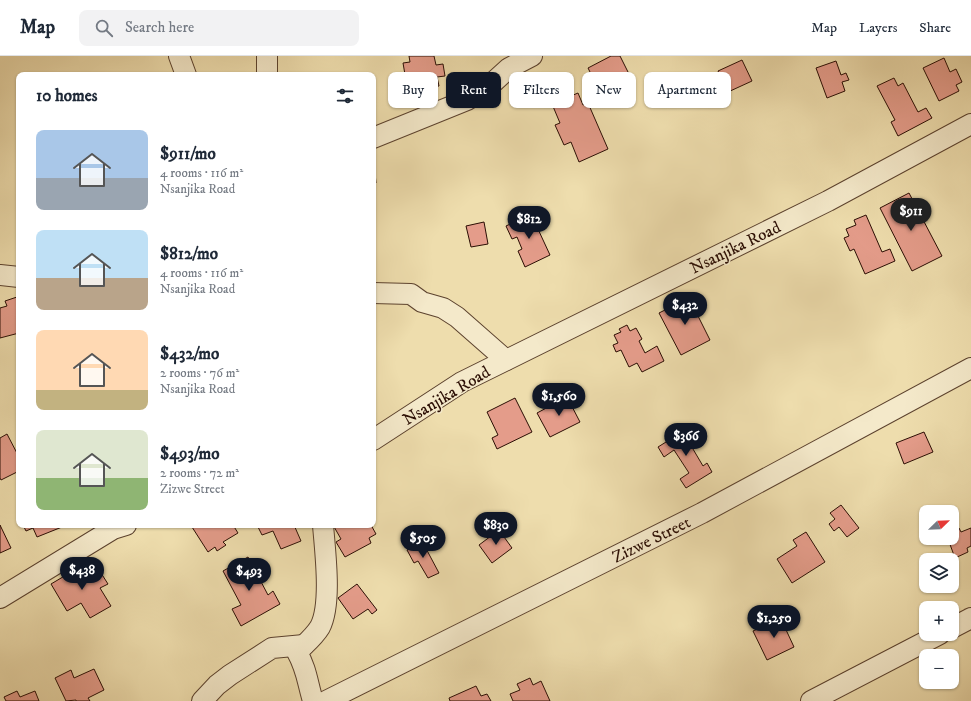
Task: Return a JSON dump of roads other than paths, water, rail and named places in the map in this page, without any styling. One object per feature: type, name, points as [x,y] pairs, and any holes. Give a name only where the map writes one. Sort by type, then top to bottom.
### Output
[{"type":"street","points":[[179,56],[185,72]]},
{"type":"street","points":[[267,56],[267,72]]},
{"type":"street","points":[[376,137],[467,100],[487,88],[509,68],[532,56]]},
{"type":"street","name":"Nsanjika Road","points":[[376,438],[462,382],[828,201],[971,124]]},
{"type":"street","points":[[0,275],[16,277]]},
{"type":"street","points":[[376,293],[411,294],[422,302],[443,308],[458,317],[506,360]]},
{"type":"street","name":"Zizwe Street","points":[[326,701],[702,514],[971,368]]},
{"type":"street","points":[[0,598],[116,528]]},
{"type":"street","points":[[313,701],[308,675],[297,652],[311,639],[320,626],[326,608],[323,528]]},
{"type":"street","points":[[959,624],[971,618]]},
{"type":"street","points":[[811,701],[927,641]]},
{"type":"street","points":[[202,701],[217,685],[230,675],[272,648],[304,645]]}]
